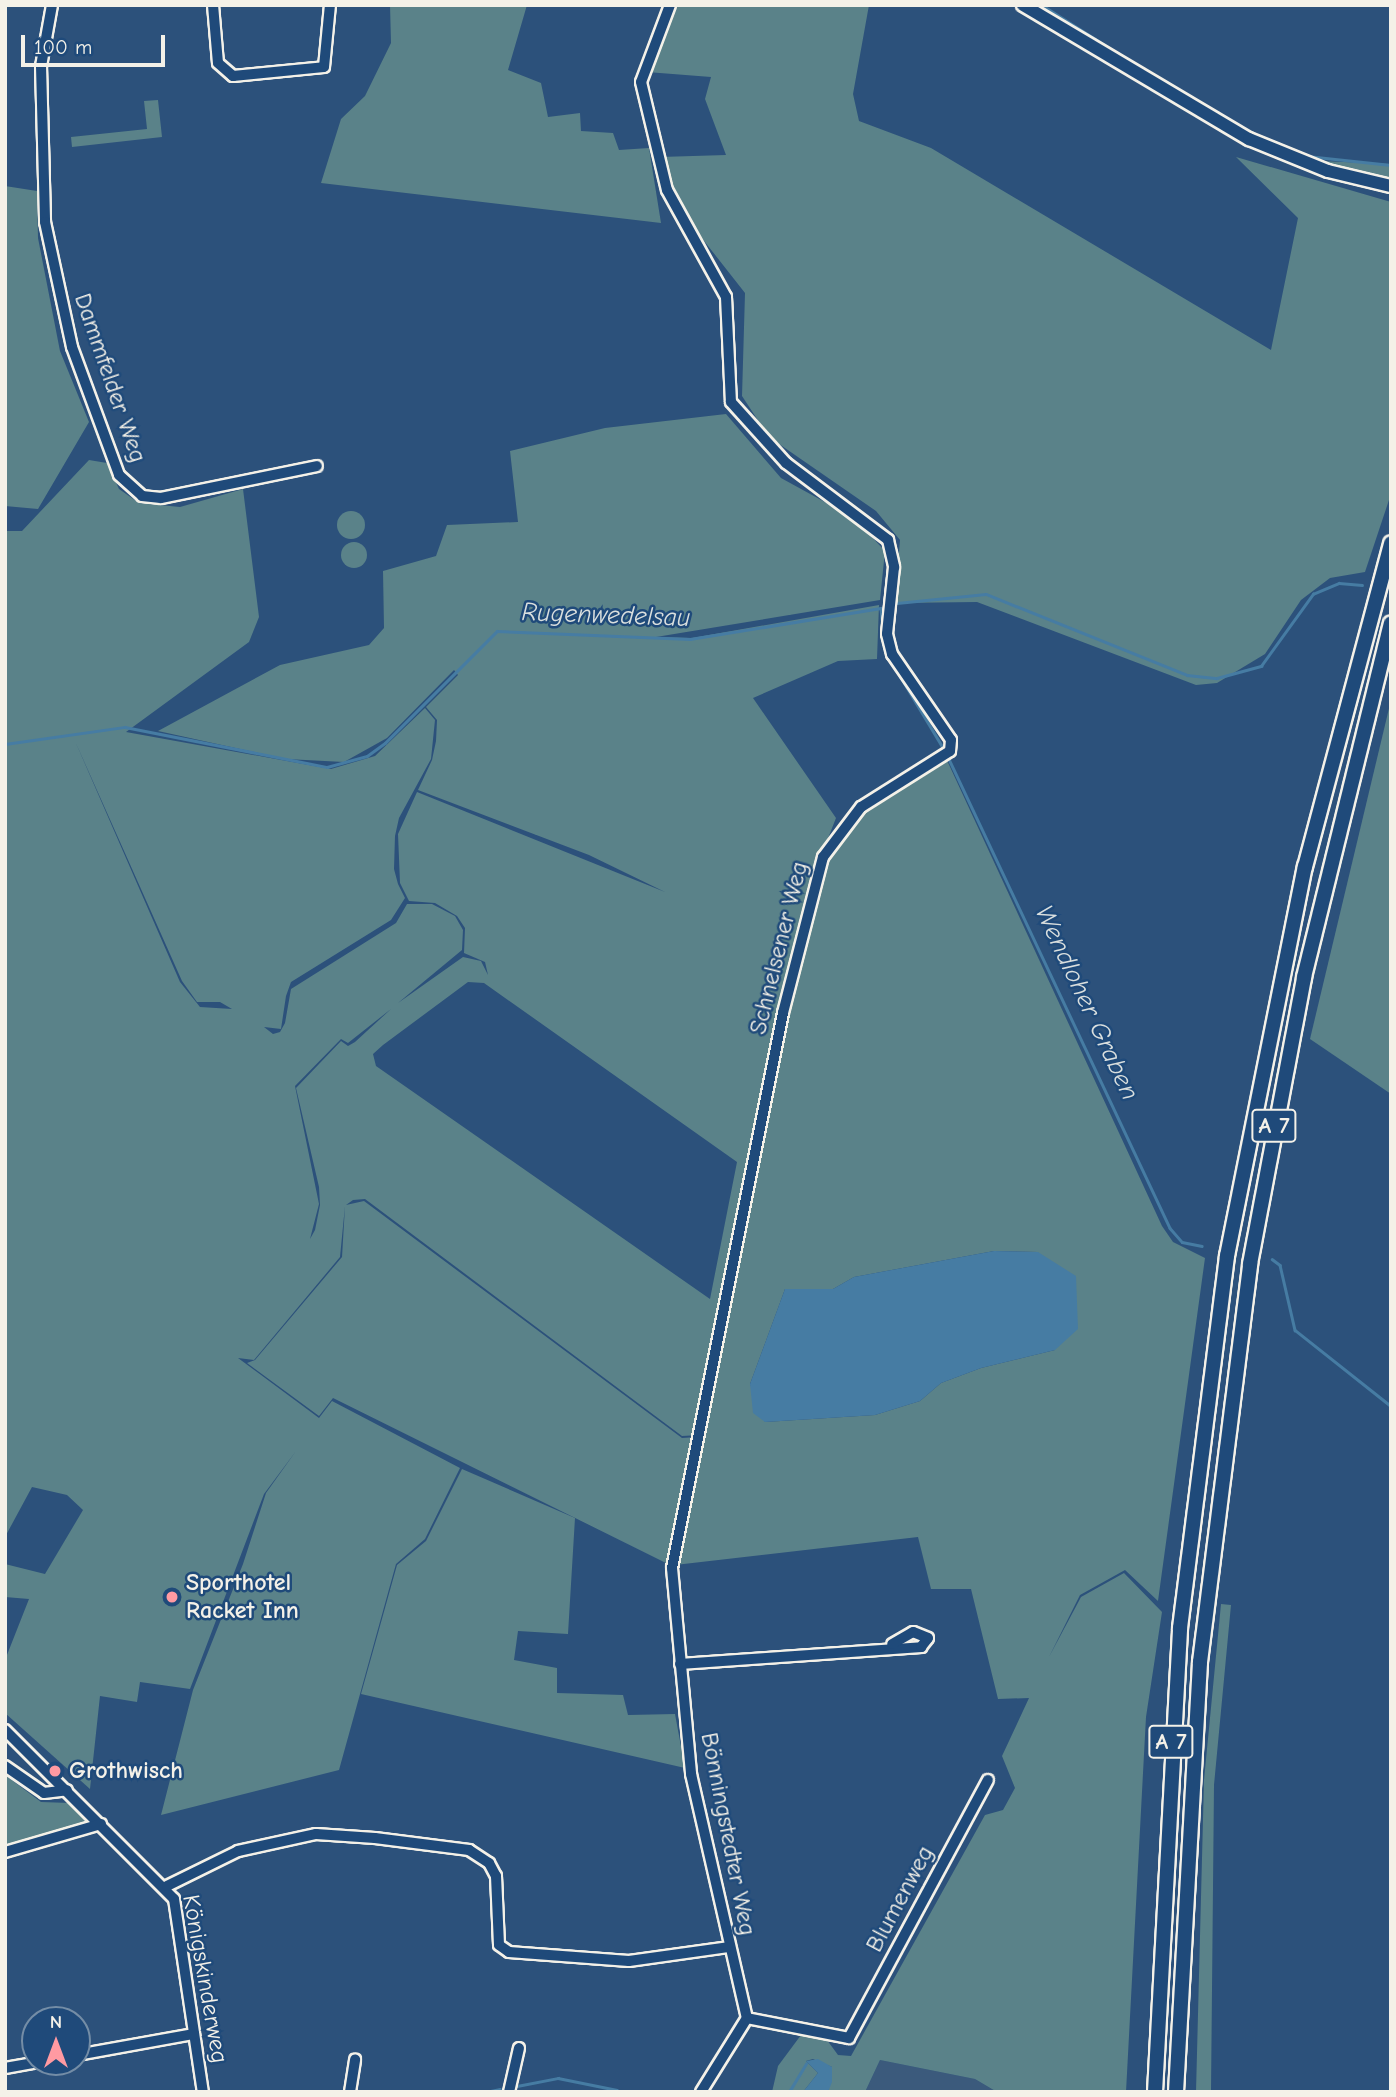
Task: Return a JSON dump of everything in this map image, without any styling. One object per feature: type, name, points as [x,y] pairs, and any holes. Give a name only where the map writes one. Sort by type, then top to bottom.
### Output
[{"type":"highway","name":"A 7","points":[[1155,2092],[1180,1628],[1227,1256],[1305,867],[1391,543]]},
{"type":"highway","name":"A 7","points":[[1176,2092],[1200,1662],[1246,1291],[1304,977],[1391,624]]},
{"type":"main road","points":[[1023,5],[1249,139],[1328,171],[1391,186]]},
{"type":"street","name":"Dammfelder Weg","points":[[52,5],[41,66],[44,222],[72,347],[119,475],[142,496],[160,498],[317,466]]},
{"type":"street","points":[[213,5],[218,63],[233,76],[311,74],[324,67],[330,5]]},
{"type":"street","name":"Schnelsener Weg","points":[[670,5],[641,82],[667,190],[726,297],[731,402],[786,463],[888,540],[894,567],[887,634],[892,654],[951,740],[950,751],[861,807],[823,858],[783,1013],[672,1567]]},
{"type":"street","name":"Bönningstedter Weg","points":[[672,1567],[691,1774],[728,1947],[747,2018]]},
{"type":"street","points":[[680,1664],[892,1644]]},
{"type":"street","name":"Königskinderweg","points":[[5,1730],[167,1886],[202,2092]]},
{"type":"street","points":[[5,1766],[44,1793],[67,1790]]},
{"type":"street","name":"Blumenweg","points":[[747,2018],[849,2038],[988,1780]]},
{"type":"street","points":[[5,1852],[101,1824]]},
{"type":"street","points":[[167,1886],[202,1863],[237,1851],[316,1834],[375,1838],[469,1850],[489,1863],[496,1875],[499,1945],[509,1952],[629,1961],[728,1947]]},
{"type":"street","points":[[701,2092],[747,2018]]},
{"type":"street","points":[[91,2052],[194,2034]]},
{"type":"street","points":[[509,2092],[519,2048]]},
{"type":"street","points":[[350,2092],[355,2059]]},
{"type":"shaded area","points":[[994,1251],[1038,1252],[1076,1276],[1078,1329],[1055,1350],[981,1368],[941,1383],[920,1401],[875,1415],[765,1422],[753,1413],[750,1384],[785,1289],[833,1289],[854,1277]]},
{"type":"shaded area","points":[[818,2059],[832,2067],[832,2082],[828,2092],[803,2092],[818,2073],[806,2061]]},
{"type":"shaded area","points":[[880,2060],[975,2079],[997,2092],[865,2092]]},
{"type":"green space","points":[[390,5],[527,5],[508,70],[541,83],[548,117],[580,113],[581,131],[613,133],[619,150],[649,148],[661,223],[321,183],[341,119],[365,96],[391,43]]},
{"type":"green space","points":[[677,5],[869,5],[853,94],[859,121],[931,148],[1271,350],[1298,218],[1236,157],[1391,202],[1391,494],[1365,572],[1330,578],[1301,600],[1265,654],[1217,683],[1196,685],[977,602],[895,603],[900,540],[876,511],[769,437],[742,396],[745,293],[690,223],[660,157],[726,155],[705,99],[711,77],[647,72]]},
{"type":"green space","points":[[158,100],[162,137],[72,147],[71,137],[147,129],[144,101]]},
{"type":"green space","points":[[1320,161],[1391,164],[1391,181],[1364,176]]},
{"type":"green space","points":[[5,186],[37,191],[38,238],[60,351],[89,422],[38,509],[5,506]]},
{"type":"green space","points":[[726,414],[781,478],[854,518],[885,551],[880,600],[656,637],[692,638],[879,605],[877,659],[838,661],[753,698],[836,818],[821,856],[864,808],[945,756],[1162,1226],[1173,1242],[1205,1258],[1158,1601],[1125,1570],[1080,1595],[1049,1657],[1081,1597],[1124,1573],[1162,1612],[1146,1717],[1126,2092],[997,2092],[975,2079],[880,2060],[865,2092],[828,2092],[832,2067],[813,2059],[806,2061],[818,2073],[803,2092],[772,2092],[778,2066],[801,2035],[827,2040],[838,2055],[851,2056],[985,1815],[1003,1810],[1015,1788],[1002,1756],[1029,1698],[998,1699],[971,1589],[931,1589],[918,1537],[675,1565],[700,1435],[682,1436],[365,1199],[353,1200],[346,1205],[364,1201],[682,1438],[697,1437],[670,1565],[333,1398],[319,1416],[247,1363],[255,1360],[342,1257],[345,1206],[340,1257],[254,1360],[238,1358],[319,1418],[332,1401],[460,1468],[425,1539],[396,1564],[339,1770],[161,1815],[193,1690],[243,1564],[266,1493],[296,1451],[264,1494],[190,1689],[140,1682],[137,1702],[100,1696],[90,1789],[5,1713],[5,1660],[29,1599],[5,1597],[5,1564],[45,1574],[83,1510],[67,1495],[32,1487],[5,1537],[5,531],[22,531],[89,460],[107,463],[119,489],[139,503],[180,507],[243,489],[259,617],[249,642],[126,732],[331,769],[375,756],[425,708],[435,720],[431,759],[399,818],[395,836],[394,869],[405,898],[391,920],[291,982],[281,1029],[264,1027],[273,1034],[280,1032],[285,1023],[291,989],[396,923],[407,904],[432,904],[455,916],[463,930],[462,950],[398,1003],[463,957],[481,961],[488,975],[485,962],[464,953],[465,928],[457,916],[435,903],[409,901],[400,883],[398,834],[417,792],[665,892],[589,855],[418,790],[432,760],[436,741],[437,720],[426,707],[458,675],[454,670],[387,738],[344,762],[286,759],[158,731],[280,665],[369,645],[384,628],[383,571],[436,556],[447,525],[518,522],[510,451],[605,428]],"holes":[[[75,741],[182,981],[197,1002],[220,1002],[232,1009],[200,1007],[180,982]],[[468,982],[484,983],[737,1162],[710,1299],[376,1066],[373,1054]],[[391,1009],[355,1042],[348,1046],[341,1041],[296,1088],[319,1187],[320,1205],[315,1230],[310,1239],[319,1204],[295,1086],[341,1039],[348,1043]],[[994,1251],[1038,1252],[1055,1350],[981,1368],[941,1383],[920,1401],[875,1415],[765,1422],[750,1384],[785,1289],[833,1289],[854,1277]]]},
{"type":"green space","points":[[351,511],[361,515],[365,525],[361,535],[351,539],[341,535],[337,525],[341,515]]},
{"type":"green space","points":[[354,542],[363,546],[367,555],[363,564],[354,568],[345,564],[341,555],[345,546]]},
{"type":"green space","points":[[1391,700],[1391,1094],[1310,1039]]},
{"type":"green space","points":[[462,1469],[575,1518],[568,1634],[518,1631],[514,1660],[557,1668],[557,1693],[623,1695],[628,1715],[675,1714],[685,1768],[361,1694],[397,1565],[426,1541]]},
{"type":"green space","points":[[1221,1604],[1231,1605],[1214,1785],[1211,2092],[1196,2092],[1204,1780]]},
{"type":"green space","points":[[5,1775],[41,1802],[70,1803],[88,1824],[5,1848]]},
{"type":"waterway","points":[[1042,5],[1135,64]]},
{"type":"waterway","points":[[1307,156],[1391,165]]},
{"type":"waterway","name":"Rugenwedelsau","points":[[897,603],[986,594],[1187,675],[1217,678],[1261,666],[1313,594],[1339,583],[1362,585]]},
{"type":"waterway","name":"Rugenwedelsau","points":[[5,744],[125,727],[327,767],[367,756],[385,743],[497,631],[690,639],[881,608],[883,633]]},
{"type":"waterway","name":"Wendloher Graben","points":[[884,639],[887,653]]},
{"type":"waterway","name":"Wendloher Graben","points":[[890,659],[942,746]]},
{"type":"waterway","name":"Wendloher Graben","points":[[949,759],[1170,1228],[1182,1242],[1202,1246]]},
{"type":"waterway","name":"Wendloher Graben","points":[[1272,1259],[1280,1265],[1295,1330],[1391,1406]]},
{"type":"waterway","points":[[789,2092],[806,2064]]},
{"type":"waterway","points":[[517,2086],[558,2078],[617,2090]]},
{"type":"waterway","points":[[486,2092],[500,2089]]},
{"type":"place","name":"Sporthotel Racket Inn","points":[[172,1597]]},
{"type":"place","name":"Grothwisch","points":[[55,1771]]}]
